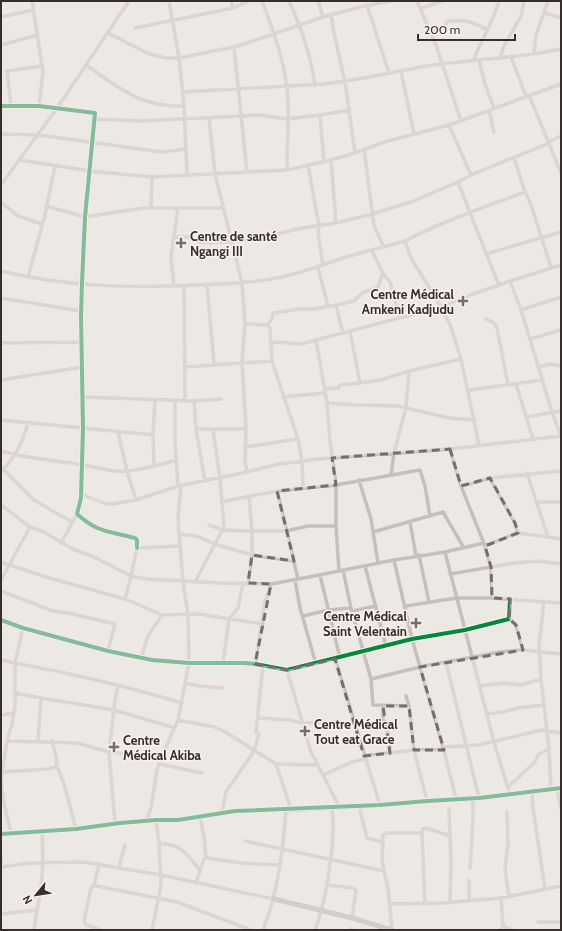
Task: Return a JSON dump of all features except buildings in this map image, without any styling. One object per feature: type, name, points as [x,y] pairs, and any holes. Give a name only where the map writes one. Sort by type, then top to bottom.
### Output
[{"type":"street","points":[[32,1],[43,66],[39,106]]},
{"type":"street","points":[[1,185],[57,108],[129,1]]},
{"type":"street","points":[[169,1],[179,58],[184,106],[187,174]]},
{"type":"street","points":[[231,1],[233,8]]},
{"type":"street","points":[[135,28],[233,8],[249,1]]},
{"type":"street","points":[[262,1],[275,34],[283,65],[288,103],[288,170]]},
{"type":"street","points":[[289,1],[312,65],[315,85]]},
{"type":"street","points":[[318,1],[322,17]]},
{"type":"street","points":[[108,33],[149,54],[166,58],[179,58],[234,47],[331,14],[368,6],[372,3],[390,1]]},
{"type":"street","points":[[417,1],[443,64],[461,120]]},
{"type":"street","points":[[420,9],[442,1]]},
{"type":"street","points":[[473,61],[479,45],[493,20],[499,1]]},
{"type":"street","points":[[500,58],[504,46],[521,16],[524,1]]},
{"type":"street","points":[[534,54],[536,35],[548,1]]},
{"type":"street","points":[[368,6],[389,73]]},
{"type":"street","points":[[1,17],[33,10]]},
{"type":"street","points":[[545,13],[561,18]]},
{"type":"street","points":[[331,14],[350,110],[355,152]]},
{"type":"street","points":[[430,31],[443,28],[447,22],[455,20],[473,23],[488,30]]},
{"type":"street","points":[[1,45],[38,35]]},
{"type":"street","points":[[234,47],[247,172]]},
{"type":"street","points":[[182,92],[345,82],[443,64],[511,57],[561,49]]},
{"type":"street","points":[[511,57],[561,172]]},
{"type":"street","points":[[479,61],[485,84],[494,108]]},
{"type":"street","points":[[86,65],[123,91],[148,103],[174,107],[184,106]]},
{"type":"street","points":[[11,106],[7,71],[43,66]]},
{"type":"street","points":[[401,71],[414,134]]},
{"type":"street","points":[[20,160],[90,171],[152,176],[288,170],[324,162],[384,142],[450,125],[560,85],[561,90]]},
{"type":"street","points":[[1,106],[39,106],[94,112],[95,114],[85,217],[81,310],[83,397],[81,494],[77,514],[61,543]]},
{"type":"street","points":[[94,119],[140,121],[184,120],[259,115],[288,119],[350,110]]},
{"type":"street","points":[[489,110],[494,132]]},
{"type":"street","points":[[320,115],[324,162]]},
{"type":"street","points":[[209,118],[215,174],[242,283],[246,323],[242,362],[247,472]]},
{"type":"street","points":[[450,125],[471,175]]},
{"type":"street","points":[[1,134],[38,135],[162,152],[186,149]]},
{"type":"street","points":[[174,237],[188,237],[202,242],[253,240],[297,229],[336,223],[372,214],[411,202],[471,175],[514,158],[561,136]]},
{"type":"street","points":[[364,149],[374,226],[384,247]]},
{"type":"street","points":[[514,158],[552,267]]},
{"type":"street","points":[[331,160],[336,223]]},
{"type":"street","points":[[308,165],[319,226],[318,233],[323,265]]},
{"type":"street","points":[[28,277],[55,166]]},
{"type":"street","points":[[151,208],[152,176]]},
{"type":"street","points":[[458,182],[499,284]]},
{"type":"street","points":[[1,271],[28,277],[82,283],[146,287],[242,283],[281,277],[318,268],[323,265],[405,241],[417,234],[470,212],[525,192]]},
{"type":"street","points":[[1,202],[20,217],[42,224]]},
{"type":"street","points":[[46,206],[85,217],[151,208],[223,208]]},
{"type":"street","points":[[174,286],[171,260],[178,208]]},
{"type":"street","points":[[486,254],[561,232]]},
{"type":"street","points":[[405,241],[411,258],[441,307],[451,327],[462,358],[480,445]]},
{"type":"street","points":[[372,251],[383,273],[390,282],[400,318]]},
{"type":"street","points":[[270,344],[276,342],[301,344],[441,307],[499,284],[552,267],[560,265],[561,270]]},
{"type":"street","points":[[318,268],[328,306]]},
{"type":"street","points":[[268,325],[273,313],[336,306],[354,301],[362,294],[378,287],[383,273]]},
{"type":"street","points":[[81,494],[106,504],[136,500],[179,486],[279,464],[332,458],[450,449],[561,436],[552,412],[521,310],[510,281]]},
{"type":"street","points":[[208,285],[214,364]]},
{"type":"street","points":[[184,286],[185,401]]},
{"type":"street","points":[[521,310],[561,297]]},
{"type":"street","points":[[1,298],[81,310]]},
{"type":"street","points":[[336,306],[343,333]]},
{"type":"street","points":[[486,319],[496,325],[497,328],[508,385]]},
{"type":"street","points":[[246,323],[268,325]]},
{"type":"street","points":[[268,325],[270,328],[272,362],[298,439],[302,461],[303,488]]},
{"type":"street","points":[[530,339],[561,330]]},
{"type":"street","points":[[350,331],[360,383]]},
{"type":"street","points":[[316,340],[327,403],[336,485],[336,526],[341,571],[371,679],[372,704],[409,706]]},
{"type":"street","points":[[1,343],[81,342]]},
{"type":"street","points":[[283,397],[325,391],[338,388],[340,385],[381,380],[409,371],[462,358]]},
{"type":"street","points":[[185,367],[242,362],[272,362]]},
{"type":"street","points":[[538,367],[550,364],[561,366]]},
{"type":"street","points":[[1,380],[82,367]]},
{"type":"street","points":[[390,475],[406,407],[409,371]]},
{"type":"street","points":[[469,390],[543,380]]},
{"type":"street","points":[[516,384],[533,439]]},
{"type":"street","points":[[83,397],[175,401],[221,399]]},
{"type":"street","points":[[154,466],[153,435],[155,400]]},
{"type":"street","points":[[146,821],[151,808],[159,764],[178,720],[189,663],[188,615],[183,582],[178,516],[179,486],[176,460],[175,401]]},
{"type":"street","points":[[194,401],[196,429],[205,481]]},
{"type":"street","points":[[327,403],[398,406],[449,418],[475,420]]},
{"type":"street","points":[[526,417],[561,411]]},
{"type":"street","points":[[1,420],[153,435]]},
{"type":"street","points":[[28,423],[15,455],[2,470],[34,500],[72,522]]},
{"type":"street","points":[[196,429],[246,429]]},
{"type":"street","points":[[195,582],[224,527],[220,478],[213,430]]},
{"type":"street","points":[[118,432],[126,471],[136,500]]},
{"type":"street","points":[[245,447],[298,439]]},
{"type":"street","points":[[450,449],[461,486],[484,544],[491,567],[492,598]]},
{"type":"street","points":[[1,451],[15,455],[126,471],[176,460]]},
{"type":"street","points":[[221,502],[276,491],[336,485],[420,470],[426,491],[430,516]]},
{"type":"street","points":[[461,486],[490,478],[527,473],[561,471]]},
{"type":"street","points":[[527,473],[538,502],[548,537]]},
{"type":"street","points":[[490,478],[515,523],[518,533]]},
{"type":"street","points":[[359,480],[371,519],[378,563]]},
{"type":"street","points":[[276,491],[294,561],[302,616],[316,664]]},
{"type":"street","points":[[248,583],[252,555],[252,531],[249,497]]},
{"type":"street","points":[[538,502],[561,502]]},
{"type":"street","points":[[1,505],[30,527],[44,532],[72,549],[111,565],[131,576],[147,580],[270,584],[484,544],[518,533],[561,539]]},
{"type":"street","points":[[373,532],[441,512],[444,514],[464,548]]},
{"type":"street","points":[[77,514],[88,524],[104,532],[135,538],[137,540],[137,548],[125,599]]},
{"type":"street","points":[[410,522],[429,602]]},
{"type":"street","points":[[209,525],[223,530],[252,531],[286,530],[308,526],[336,526]]},
{"type":"street","points":[[1,580],[30,527]]},
{"type":"street","points":[[179,534],[197,536],[214,544],[252,555],[294,561]]},
{"type":"street","points":[[137,548],[180,546]]},
{"type":"street","points":[[445,552],[494,742],[510,795]]},
{"type":"street","points":[[394,560],[406,606],[412,639],[456,799]]},
{"type":"street","points":[[450,574],[538,561],[561,564]]},
{"type":"street","points":[[1,562],[46,577],[125,599],[162,615],[199,614],[263,624]]},
{"type":"street","points":[[365,566],[386,646]]},
{"type":"street","points":[[320,575],[340,658]]},
{"type":"street","points":[[223,663],[229,619],[238,608],[243,583]]},
{"type":"street","points":[[256,664],[265,602],[270,584]]},
{"type":"street","points":[[1,592],[53,611],[115,624],[108,651]]},
{"type":"street","points":[[406,606],[456,598],[492,598],[561,603]]},
{"type":"street","points":[[509,619],[510,599]]},
{"type":"street","points":[[544,602],[539,642],[541,679],[549,749],[551,790]]},
{"type":"street","points":[[302,616],[328,610],[376,606]]},
{"type":"street","points":[[141,658],[148,636],[162,615]]},
{"type":"street","points":[[1,620],[22,628],[108,651],[157,661],[256,664],[287,670],[412,639],[465,630],[509,619],[516,625],[523,650]]},
{"type":"street","points":[[11,833],[1,783],[7,741],[14,713],[14,663],[22,628]]},
{"type":"street","points":[[371,679],[420,667],[500,652],[523,650],[561,654]]},
{"type":"street","points":[[335,659],[380,805]]},
{"type":"street","points":[[1,660],[73,674],[157,695],[182,703]]},
{"type":"street","points":[[446,662],[466,745],[476,798],[470,868]]},
{"type":"street","points":[[222,813],[226,792],[254,751],[259,734],[256,732],[263,666]]},
{"type":"street","points":[[287,670],[311,752],[339,806]]},
{"type":"street","points":[[480,686],[504,683],[521,685],[541,679]]},
{"type":"street","points":[[185,683],[223,688]]},
{"type":"street","points":[[115,823],[109,752],[118,686]]},
{"type":"street","points":[[14,693],[114,710],[175,728]]},
{"type":"street","points":[[406,696],[409,706],[414,750],[427,801]]},
{"type":"street","points":[[38,741],[41,698]]},
{"type":"street","points":[[383,705],[383,720],[391,740],[390,753]]},
{"type":"street","points":[[487,714],[544,705]]},
{"type":"street","points":[[1,715],[14,713]]},
{"type":"street","points":[[258,718],[290,720],[302,723],[339,722],[345,724],[354,722]]},
{"type":"street","points":[[178,720],[215,727],[276,764],[318,765]]},
{"type":"street","points":[[323,775],[352,762],[390,753],[478,745],[546,730],[561,733]]},
{"type":"street","points":[[7,741],[52,741],[77,743],[109,752],[161,758]]},
{"type":"street","points":[[52,741],[57,766],[64,784],[76,829]]},
{"type":"street","points":[[508,787],[534,763],[539,754],[549,749]]},
{"type":"street","points":[[159,764],[202,773]]},
{"type":"street","points":[[263,930],[274,899],[288,810],[276,764]]},
{"type":"street","points":[[2,772],[48,769],[57,766]]},
{"type":"street","points":[[1,834],[76,829],[115,823],[178,820],[244,810],[288,810],[339,806],[380,805],[510,795],[559,789],[561,809]]},
{"type":"street","points":[[532,792],[545,889]]},
{"type":"street","points":[[359,806],[367,838],[383,842]]},
{"type":"street","points":[[315,930],[322,911],[331,859],[333,841],[332,807]]},
{"type":"street","points":[[449,809],[451,862],[450,903]]},
{"type":"street","points":[[507,812],[508,843],[506,870],[509,897]]},
{"type":"street","points":[[196,883],[206,858],[200,816]]},
{"type":"street","points":[[152,930],[159,898],[161,875],[156,820]]},
{"type":"street","points":[[425,904],[423,829],[426,828],[450,836]]},
{"type":"street","points":[[34,930],[43,863],[42,832]]},
{"type":"street","points":[[1,858],[1,867],[43,863],[83,862],[119,867],[274,899],[352,918],[392,930],[390,904],[382,858],[383,835],[387,833],[422,833]]},
{"type":"street","points":[[246,841],[384,871]]},
{"type":"street","points":[[159,843],[177,847],[187,853],[200,870]]},
{"type":"street","points":[[119,867],[125,845]]},
{"type":"street","points":[[206,858],[242,863],[280,865]]},
{"type":"street","points":[[99,864],[94,885],[90,888],[84,921],[86,925],[101,930]]},
{"type":"street","points":[[469,880],[469,901]]},
{"type":"street","points":[[94,885],[177,902],[251,930]]},
{"type":"street","points":[[327,885],[353,888],[356,890],[352,918]]},
{"type":"street","points":[[390,904],[450,903],[501,898],[561,886]]},
{"type":"street","points":[[500,930],[503,926],[501,898]]},
{"type":"street","points":[[1,914],[37,910]]},
{"type":"street","points":[[538,922],[561,922]]},
{"type":"street","points":[[503,926],[512,930]]},
{"type":"highlighted area","points":[[450,449],[461,486],[490,478],[515,523],[518,533],[485,546],[491,567],[492,598],[510,599],[509,619],[516,625],[523,650],[420,667],[444,750],[414,750],[409,706],[383,706],[390,753],[364,756],[335,659],[287,670],[255,664],[271,584],[248,583],[252,555],[294,561],[277,491],[336,485],[332,458]]},
{"type":"cycle path","points":[[1,106],[39,106],[95,113],[85,217],[82,283],[81,316],[83,428],[81,498],[77,514],[91,525],[98,528],[135,538],[137,540],[137,548]]},
{"type":"cycle path","points":[[1,620],[23,628],[108,651],[152,660],[189,663],[244,663],[287,670],[412,639],[465,630],[509,619],[510,599]]},
{"type":"cycle path","points":[[1,834],[76,829],[156,820],[178,820],[235,811],[380,805],[479,798],[561,788]]},
{"type":"place","name":"Centre de santé Ngangi III","points":[[181,243]]},
{"type":"place","name":"Centre Médical Amkeni Kadjudu","points":[[463,301]]},
{"type":"place","name":"Centre Médical Saint Velentain","points":[[416,623]]},
{"type":"place","name":"Centre Médical Tout eat Grace","points":[[305,731]]},
{"type":"place","name":"Centre Médical Akiba","points":[[114,747]]}]
